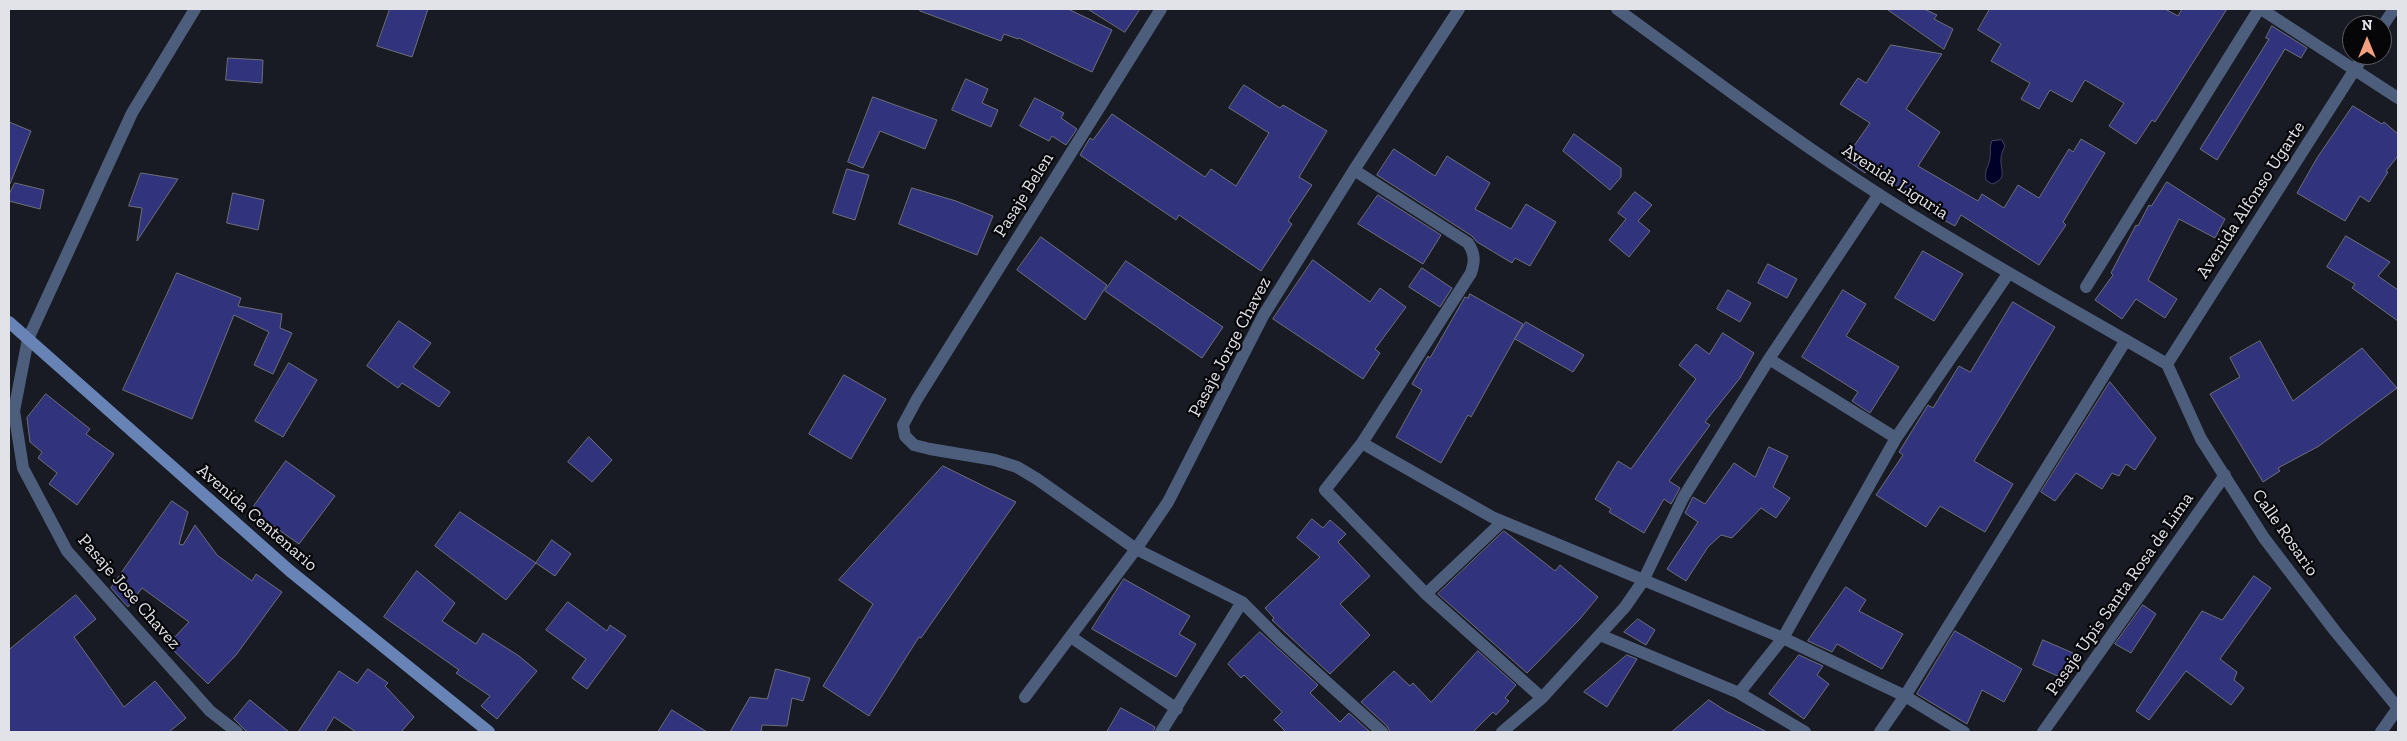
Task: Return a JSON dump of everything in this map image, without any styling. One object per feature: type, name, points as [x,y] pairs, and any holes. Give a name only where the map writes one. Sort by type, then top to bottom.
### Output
[{"type":"main road","name":"Avenida Centenario","points":[[9,322],[290,571],[488,732]]},
{"type":"street","name":"Pasaje Jose Chavez","points":[[195,9],[132,113],[28,338],[14,411],[23,468],[67,551],[210,711],[238,732]]},
{"type":"street","name":"Pasaje Belen","points":[[1136,549],[1017,467],[995,460],[930,450],[914,445],[905,436],[903,425],[917,399],[1161,9]]},
{"type":"street","name":"Pasaje Jorge Chavez","points":[[1025,697],[1136,549],[1168,502],[1263,316],[1354,170],[1460,9]]},
{"type":"street","name":"Avenida Liguria","points":[[1617,9],[1759,113],[1879,194],[2008,274],[2167,364]]},
{"type":"street","points":[[2086,287],[2260,9],[2398,98]]},
{"type":"street","name":"Avenida Alfonso Ugarte","points":[[2167,364],[2358,65]]},
{"type":"street","points":[[1354,170],[1468,243],[1474,253],[1475,263],[1362,443],[1325,490],[1426,594],[1542,698]]},
{"type":"street","points":[[1502,732],[1542,698],[1600,635],[1643,581],[1683,498],[1769,360],[1879,194]]},
{"type":"street","points":[[1739,693],[1783,638],[1896,438],[2008,274]]},
{"type":"street","points":[[1880,732],[1906,696],[2126,340]]},
{"type":"street","points":[[1769,360],[1896,438]]},
{"type":"street","name":"Calle Rosario","points":[[2167,364],[2201,439],[2264,538],[2335,631],[2398,708]]},
{"type":"street","points":[[1362,443],[1502,522],[1783,638],[1906,696],[1964,732]]},
{"type":"street","name":"Pasaje Upis Santa Rosa de Lima","points":[[2044,732],[2225,475]]},
{"type":"street","points":[[1426,594],[1502,522]]},
{"type":"street","points":[[1136,549],[1242,602],[1279,639],[1382,732]]},
{"type":"street","points":[[1161,732],[1242,602]]},
{"type":"street","points":[[1600,635],[1739,693],[1805,732]]},
{"type":"street","points":[[1071,637],[1177,709]]},
{"type":"street","points":[[2381,732],[2398,708]]},
{"type":"water","points":[[2002,140],[2005,146],[2001,157],[2002,177],[1992,184],[1986,180],[1986,171],[1989,164],[1992,141]]},
{"type":"building","points":[[390,9],[428,9],[412,57],[377,46]]},
{"type":"building","points":[[921,9],[1068,9],[1112,30],[1092,72],[1019,38],[1004,34],[1001,41],[920,11]]},
{"type":"building","points":[[1088,9],[1140,9],[1125,32]]},
{"type":"building","points":[[1887,9],[1924,9],[1937,15],[1934,19],[1953,29],[1944,49]]},
{"type":"building","points":[[1990,9],[2165,9],[2178,16],[2182,9],[2227,9],[2155,122],[2152,120],[2136,144],[2109,126],[2124,103],[2085,80],[2072,102],[2050,90],[2039,109],[2021,99],[2030,83],[1991,61],[2001,44],[1978,30]]},
{"type":"building","points":[[2272,26],[2307,48],[2301,58],[2285,49],[2217,160],[2200,149],[2269,39],[2266,38]]},
{"type":"building","points":[[1891,45],[1942,54],[1906,109],[1940,132],[1918,166],[1978,201],[1982,194],[2004,208],[2018,185],[2039,198],[2069,149],[2073,152],[2081,139],[2105,153],[2063,222],[2066,225],[2039,265],[1961,215],[1955,226],[1930,213],[1930,207],[1868,168],[1865,173],[1845,159],[1870,123],[1840,104],[1858,78],[1866,83]]},
{"type":"building","points":[[228,58],[263,60],[262,83],[226,80]]},
{"type":"building","points":[[966,79],[988,89],[982,103],[998,110],[991,127],[952,110]]},
{"type":"building","points":[[1244,85],[1280,108],[1283,105],[1327,131],[1299,177],[1312,185],[1288,221],[1292,224],[1261,271],[1179,215],[1176,220],[1080,155],[1090,138],[1093,140],[1112,114],[1205,177],[1211,169],[1236,186],[1269,133],[1229,108]]},
{"type":"building","points":[[873,97],[937,120],[925,149],[880,131],[863,168],[848,162]]},
{"type":"building","points":[[1035,98],[1064,113],[1061,118],[1077,129],[1066,145],[1052,136],[1049,141],[1020,126]]},
{"type":"building","points":[[2353,106],[2382,124],[2384,122],[2398,134],[2398,156],[2386,171],[2388,172],[2369,202],[2360,196],[2345,221],[2297,193],[2317,158]]},
{"type":"building","points":[[9,122],[31,131],[10,184],[9,183]]},
{"type":"building","points":[[1574,134],[1621,168],[1621,177],[1610,190],[1563,151]]},
{"type":"building","points":[[1394,149],[1435,176],[1447,156],[1490,183],[1475,209],[1511,229],[1526,204],[1556,222],[1530,266],[1515,258],[1512,263],[1477,242],[1472,236],[1377,175]]},
{"type":"building","points":[[847,169],[869,175],[855,220],[833,213]]},
{"type":"building","points":[[141,173],[178,179],[137,241],[142,208],[129,206]]},
{"type":"building","points":[[2167,182],[2225,219],[2215,238],[2179,219],[2148,280],[2177,299],[2165,318],[2136,299],[2122,319],[2095,300],[2113,275],[2111,273],[2136,225],[2138,226],[2149,205],[2151,206]]},
{"type":"building","points":[[15,183],[44,190],[40,209],[9,201],[9,195]]},
{"type":"building","points":[[912,188],[956,201],[993,216],[977,255],[899,224]]},
{"type":"building","points":[[1635,192],[1652,205],[1638,221],[1650,231],[1629,257],[1609,240],[1626,219],[1618,213]]},
{"type":"building","points":[[233,193],[264,200],[258,230],[227,223]]},
{"type":"building","points":[[1378,195],[1441,235],[1423,264],[1358,224]]},
{"type":"building","points":[[2346,236],[2390,262],[2378,276],[2398,290],[2398,321],[2352,288],[2355,284],[2327,267]]},
{"type":"building","points":[[1041,237],[1107,285],[1085,320],[1017,270]]},
{"type":"building","points":[[1923,251],[1963,274],[1934,321],[1895,298]]},
{"type":"building","points":[[1313,260],[1370,302],[1380,288],[1406,307],[1375,349],[1380,353],[1363,379],[1273,319]]},
{"type":"building","points":[[1126,261],[1223,327],[1202,358],[1105,291]]},
{"type":"building","points":[[1768,264],[1797,279],[1787,298],[1758,283]]},
{"type":"building","points":[[1422,268],[1452,288],[1440,307],[1409,287]]},
{"type":"building","points":[[177,273],[241,298],[238,306],[282,314],[280,328],[292,333],[273,374],[254,365],[269,332],[234,315],[192,419],[123,390]]},
{"type":"building","points":[[1728,290],[1751,303],[1740,322],[1717,309]]},
{"type":"building","points":[[1843,290],[1866,304],[1846,336],[1899,367],[1870,413],[1852,401],[1858,392],[1802,357]]},
{"type":"building","points":[[1470,294],[1523,324],[1471,417],[1468,415],[1441,463],[1396,437],[1422,390],[1412,384],[1428,356],[1430,358],[1465,297],[1468,298]]},
{"type":"building","points":[[2013,302],[2055,327],[1974,461],[2013,484],[1985,532],[1940,506],[1926,527],[1876,495],[1903,455],[1899,452],[1928,405],[1933,408],[1959,366],[1970,372]]},
{"type":"building","points":[[399,321],[431,343],[413,367],[450,392],[439,407],[402,383],[398,388],[367,366]]},
{"type":"building","points":[[1526,322],[1584,355],[1573,372],[1515,339]]},
{"type":"building","points":[[1723,333],[1754,353],[1740,378],[1705,422],[1710,425],[1669,481],[1680,488],[1671,504],[1664,499],[1644,533],[1609,512],[1611,509],[1595,499],[1618,461],[1631,469],[1696,379],[1679,365],[1696,344],[1709,354]]},
{"type":"building","points":[[2260,341],[2293,401],[2362,348],[2397,388],[2319,446],[2278,468],[2280,471],[2263,482],[2210,394],[2240,377],[2230,358]]},
{"type":"building","points":[[289,363],[317,380],[283,437],[255,421]]},
{"type":"building","points":[[844,375],[886,399],[851,459],[809,434]]},
{"type":"building","points":[[2110,382],[2156,438],[2135,470],[2126,464],[2119,476],[2112,473],[2102,489],[2076,473],[2055,501],[2041,492]]},
{"type":"building","points":[[46,394],[90,429],[86,434],[114,454],[77,505],[49,484],[57,473],[38,458],[42,452],[30,442],[27,418]]},
{"type":"building","points":[[589,437],[612,460],[592,482],[568,462]]},
{"type":"building","points":[[1769,447],[1788,456],[1773,487],[1790,498],[1776,518],[1761,508],[1732,538],[1721,535],[1708,547],[1686,581],[1667,569],[1698,522],[1685,513],[1693,497],[1705,504],[1734,463],[1755,477]]},
{"type":"building","points":[[286,461],[335,496],[299,544],[259,516],[254,506]]},
{"type":"building","points":[[943,466],[1016,502],[921,638],[919,637],[869,716],[823,686],[873,604],[839,580]]},
{"type":"building","points":[[172,501],[188,512],[179,544],[183,545],[195,525],[217,555],[252,581],[256,574],[282,592],[236,655],[208,684],[171,648],[171,641],[189,622],[142,588],[128,607],[111,588]]},
{"type":"building","points":[[460,512],[536,563],[506,600],[435,546]]},
{"type":"building","points":[[1312,519],[1323,528],[1330,520],[1346,534],[1338,542],[1370,576],[1340,604],[1370,635],[1330,674],[1272,620],[1274,618],[1265,608],[1320,557],[1297,538]]},
{"type":"building","points":[[1504,531],[1555,571],[1560,565],[1598,597],[1579,620],[1527,673],[1438,594]]},
{"type":"building","points":[[552,540],[571,554],[555,576],[536,563]]},
{"type":"building","points":[[417,571],[455,603],[442,621],[476,644],[483,633],[519,656],[537,671],[497,719],[481,706],[490,696],[456,673],[459,670],[384,617]]},
{"type":"building","points":[[2254,576],[2271,588],[2220,659],[2237,672],[2234,680],[2244,688],[2231,705],[2186,671],[2149,720],[2136,711],[2202,611],[2222,620]]},
{"type":"building","points":[[1124,579],[1190,616],[1179,634],[1196,644],[1176,677],[1092,629]]},
{"type":"building","points":[[1846,587],[1866,600],[1859,611],[1903,634],[1882,669],[1837,644],[1832,652],[1808,641]]},
{"type":"building","points":[[76,595],[96,619],[74,637],[124,707],[155,681],[186,718],[169,732],[9,732],[9,650]]},
{"type":"building","points":[[568,602],[607,631],[610,625],[626,636],[587,689],[572,678],[586,659],[546,630]]},
{"type":"building","points":[[2143,605],[2156,614],[2131,653],[2115,644]]},
{"type":"building","points":[[1638,619],[1655,630],[1646,645],[1624,632]]},
{"type":"building","points":[[1955,631],[2022,669],[2004,702],[1982,690],[1967,724],[1917,694]]},
{"type":"building","points":[[1260,632],[1318,685],[1310,693],[1340,722],[1349,713],[1370,732],[1286,732],[1274,720],[1282,712],[1244,675],[1241,678],[1228,664]]},
{"type":"building","points":[[2043,640],[2073,653],[2062,678],[2033,665]]},
{"type":"building","points":[[1478,651],[1516,685],[1505,698],[1509,701],[1496,715],[1493,712],[1473,732],[1390,732],[1387,726],[1361,702],[1394,671],[1410,686],[1413,683],[1431,702]]},
{"type":"building","points":[[1627,655],[1637,659],[1607,707],[1584,692]]},
{"type":"building","points":[[1799,655],[1823,666],[1817,675],[1829,684],[1804,719],[1769,694]]},
{"type":"building","points":[[368,669],[388,683],[385,686],[414,717],[401,732],[356,732],[334,717],[325,732],[298,732],[339,671],[357,683]]},
{"type":"building","points":[[776,669],[810,678],[803,701],[792,698],[787,726],[762,725],[761,732],[730,732],[750,697],[767,699]]},
{"type":"building","points":[[250,700],[289,732],[248,732],[245,730],[234,719]]},
{"type":"building","points":[[1709,700],[1726,711],[1767,732],[1672,732]]},
{"type":"building","points":[[1121,708],[1155,727],[1153,732],[1107,732]]},
{"type":"building","points":[[672,710],[707,732],[658,732]]}]
